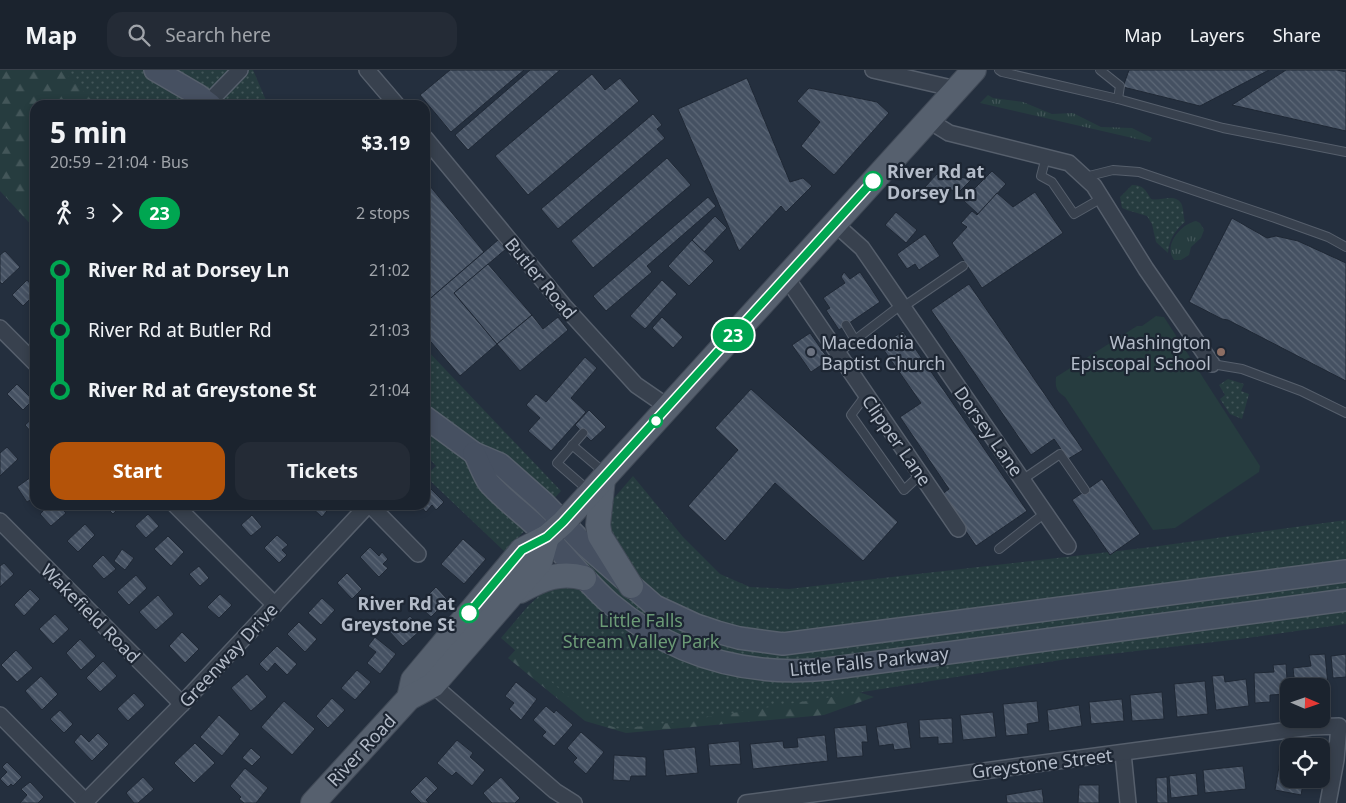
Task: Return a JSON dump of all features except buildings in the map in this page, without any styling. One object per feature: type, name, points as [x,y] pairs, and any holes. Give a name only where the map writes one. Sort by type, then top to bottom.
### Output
[{"type":"main road","points":[[155,70],[204,100]]},
{"type":"main road","name":"River Road","points":[[409,698],[413,680],[522,550],[555,530],[974,70]]},
{"type":"main road","name":"Little Falls Parkway","points":[[430,421],[474,453],[488,482],[555,530],[585,545],[654,606],[696,625],[739,638],[783,644],[1346,571]]},
{"type":"main road","points":[[600,482],[598,525],[600,536],[631,586]]},
{"type":"main road","name":"River Road","points":[[313,803],[409,698],[433,685],[540,562],[555,530]]},
{"type":"main road","name":"Little Falls Parkway","points":[[555,530],[584,578],[625,615],[677,646],[708,658],[759,670],[827,669],[1346,600]]},
{"type":"main road","points":[[508,598],[535,582],[552,576],[569,575],[584,578]]},
{"type":"main road","points":[[433,685],[430,670],[459,635],[466,616]]},
{"type":"street","points":[[214,100],[240,70]]},
{"type":"street","points":[[367,70],[394,100]]},
{"type":"street","points":[[873,70],[956,89]]},
{"type":"street","points":[[928,120],[949,133],[1068,162],[1094,186],[1146,268],[1212,364]]},
{"type":"street","name":"Butler Road","points":[[430,144],[561,303],[636,384],[668,407]]},
{"type":"street","name":"Dorsey Lane","points":[[834,223],[862,248],[1068,546]]},
{"type":"street","name":"Clipper Lane","points":[[786,277],[958,529]]},
{"type":"street","points":[[0,328],[30,359]]},
{"type":"street","points":[[180,510],[275,605]]},
{"type":"street","name":"Greenway Drive","points":[[86,803],[364,510]]},
{"type":"street","points":[[374,510],[418,554]]},
{"type":"street","name":"Wakefield Road","points":[[0,521],[182,704]]},
{"type":"street","points":[[433,685],[555,791],[574,803]]},
{"type":"street","points":[[0,715],[86,803]]},
{"type":"street","name":"Greystone Street","points":[[746,803],[823,798],[1123,753],[1311,727],[1339,726],[1336,760],[1328,803]]},
{"type":"street","points":[[1123,753],[1128,803]]},
{"type":"lane","points":[[999,70],[1118,99],[1223,128],[1346,152]]},
{"type":"lane","points":[[1100,70],[1120,86],[1118,99]]},
{"type":"lane","points":[[1046,157],[1040,176],[1052,182],[1074,214],[1102,198]]},
{"type":"lane","points":[[1085,177],[1113,170],[1139,172],[1328,237],[1346,247]]},
{"type":"lane","points":[[838,353],[902,306],[963,266]]},
{"type":"lane","points":[[846,325],[855,340]]},
{"type":"lane","points":[[1212,364],[1242,369],[1301,391],[1346,413]]},
{"type":"lane","points":[[866,395],[851,415],[904,490],[921,474]]},
{"type":"lane","points":[[583,433],[557,463],[600,482]]},
{"type":"lane","points":[[572,445],[600,482]]},
{"type":"lane","points":[[1022,480],[1060,454],[1085,490]]},
{"type":"lane","points":[[999,549],[1045,512]]},
{"type":"green space","points":[[0,70],[200,70],[105,98],[104,100],[30,100],[30,224],[0,191]]},
{"type":"green space","points":[[62,70],[253,70],[266,100],[92,100]]},
{"type":"green space","points":[[988,95],[993,98],[1023,102],[1052,114],[1073,113],[1101,127],[1132,128],[1152,138],[1150,142],[980,103]]},
{"type":"green space","points":[[1132,185],[1142,187],[1151,199],[1172,198],[1179,201],[1182,205],[1185,222],[1173,236],[1168,253],[1156,242],[1152,224],[1147,216],[1122,208],[1120,197]]},
{"type":"green space","points":[[1196,221],[1200,223],[1204,230],[1201,238],[1191,247],[1189,255],[1181,260],[1174,260],[1171,248],[1175,236],[1185,226]]},
{"type":"green space","points":[[1156,316],[1164,317],[1260,466],[1259,472],[1175,528],[1153,530],[1065,397],[1058,391],[1056,377]]},
{"type":"green space","points":[[430,353],[561,491],[505,552],[430,481],[430,471],[436,466],[430,459]]},
{"type":"green space","points":[[1228,379],[1244,384],[1241,391],[1249,394],[1242,419],[1230,414],[1220,399],[1225,395],[1219,385]]},
{"type":"green space","name":"Little Falls Stream Valley Park","points":[[633,476],[683,537],[720,574],[750,587],[789,589],[1152,547],[1346,520],[1346,624],[1240,639],[1067,659],[677,722],[619,729],[596,721],[501,638],[528,606],[602,537],[608,505]]},
{"type":"green space","points":[[570,590],[874,697],[824,715],[626,733],[585,721],[508,658]]},
{"type":"bus line","name":"23","points":[[469,613],[522,550],[547,537],[563,522],[873,181]]},
{"type":"place","name":"River Rd at Dorsey Ln","points":[[873,181]]},
{"type":"place","name":"Macedonia Baptist Church","points":[[811,352]]},
{"type":"place","name":"Washington Episcopal School","points":[[1221,352]]},
{"type":"place","name":"River Rd at Greystone St","points":[[469,613]]}]
